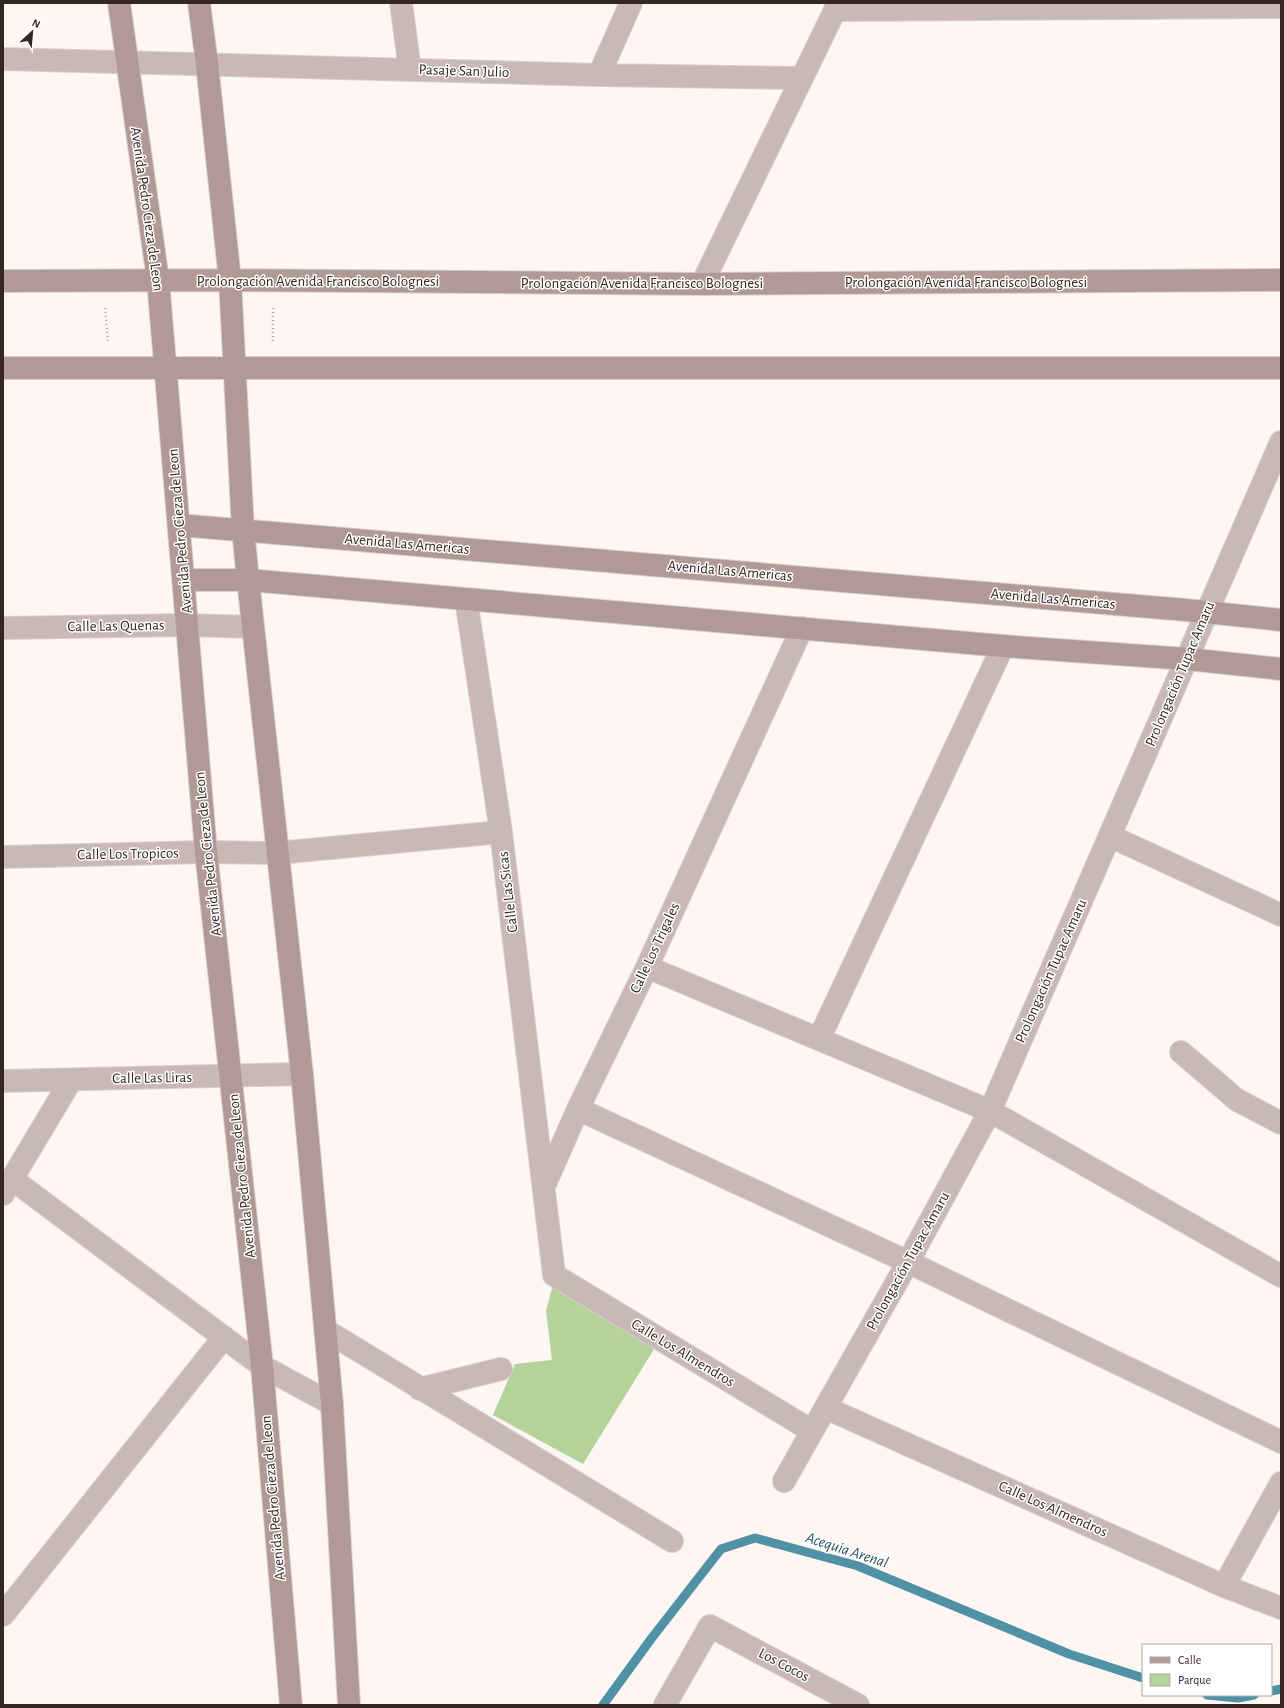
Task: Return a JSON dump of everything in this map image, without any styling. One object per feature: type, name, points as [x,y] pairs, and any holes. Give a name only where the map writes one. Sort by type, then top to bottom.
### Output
[{"type":"street","name":"Avenida Pedro Cieza de Leon","points":[[119,3],[126,62],[158,280],[206,852],[262,1366],[291,1705]]},
{"type":"street","points":[[199,3],[230,280],[243,530],[302,1074],[332,1404],[349,1705]]},
{"type":"street","points":[[401,3],[410,70]]},
{"type":"street","points":[[599,75],[631,3]]},
{"type":"street","points":[[702,284],[836,6],[1281,7]]},
{"type":"street","name":"Pasaje San Julio","points":[[3,58],[599,75],[802,78]]},
{"type":"street","name":"Prolongación Avenida Francisco Bolognesi","points":[[3,281],[230,280],[702,284],[1281,280]]},
{"type":"street","points":[[3,368],[1281,368]]},
{"type":"street","name":"Prolongación Tupac Amaru","points":[[784,1481],[908,1262],[990,1110],[1281,442]]},
{"type":"street","name":"Avenida Las Americas","points":[[179,525],[1178,609],[1281,620]]},
{"type":"street","points":[[184,580],[248,580],[1003,646],[1187,659],[1281,669]]},
{"type":"street","name":"Calle Las Sicas","points":[[466,599],[501,832],[544,1186]]},
{"type":"street","name":"Calle Las Quenas","points":[[3,628],[187,625],[253,626]]},
{"type":"street","name":"Calle Los Trigales","points":[[544,1186],[578,1109],[647,967],[802,628]]},
{"type":"street","points":[[820,1039],[1003,646]]},
{"type":"street","name":"Calle Los Tropicos","points":[[3,857],[206,852],[278,853],[501,832]]},
{"type":"street","points":[[1110,836],[1281,915]]},
{"type":"street","points":[[647,967],[990,1110],[1281,1276]]},
{"type":"street","points":[[1182,1052],[1237,1100],[1281,1123]]},
{"type":"street","name":"Calle Las Liras","points":[[3,1081],[302,1074]]},
{"type":"street","points":[[72,1080],[8,1186],[224,1337],[262,1366],[332,1404]]},
{"type":"street","points":[[578,1109],[908,1262],[1281,1442]]},
{"type":"street","name":"Calle Los Almendros","points":[[544,1186],[554,1275],[812,1431]]},
{"type":"street","points":[[325,1330],[672,1541]]},
{"type":"street","points":[[3,1615],[224,1337]]},
{"type":"street","points":[[420,1389],[501,1369]]},
{"type":"street","name":"Calle Los Almendros","points":[[826,1408],[1224,1586],[1281,1608]]},
{"type":"street","points":[[1224,1586],[1281,1483]]},
{"type":"street","name":"Los Cocos","points":[[665,1705],[710,1626],[858,1705]]},
{"type":"path","points":[[273,301],[274,343]]},
{"type":"path","points":[[105,303],[108,342]]},
{"type":"green space","points":[[553,1284],[656,1346],[583,1464],[493,1415],[515,1364],[552,1360],[546,1311]]},
{"type":"waterway","name":"Acequia Arenal","points":[[603,1705],[651,1639],[721,1549],[755,1538],[858,1566],[1069,1654],[1142,1678]]},
{"type":"waterway","name":"Acequia Arenal","points":[[1272,1691],[1281,1689]]},
{"type":"waterway","name":"Acequia Arenal","points":[[1217,1696],[1238,1698],[1249,1696]]}]
